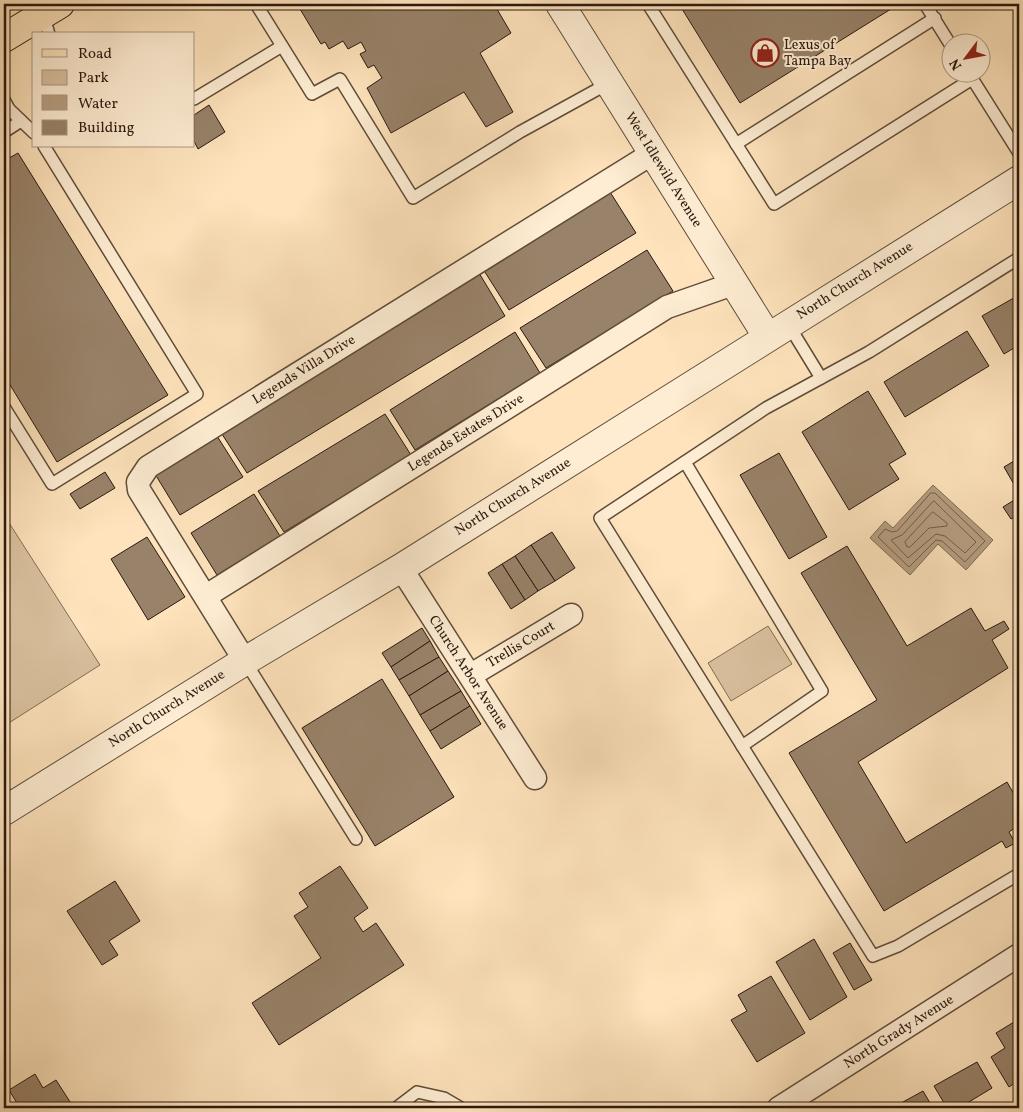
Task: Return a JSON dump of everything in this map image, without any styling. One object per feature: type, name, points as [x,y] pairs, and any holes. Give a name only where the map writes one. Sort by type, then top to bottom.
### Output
[{"type":"main road","points":[[4,38],[50,14]]},
{"type":"street","name":"West Idlewild Avenue","points":[[560,4],[733,284],[778,330]]},
{"type":"street","name":"Legends Villa Drive","points":[[246,661],[139,490],[138,482],[148,467],[654,154]]},
{"type":"street","name":"North Church Avenue","points":[[4,811],[246,661],[401,568],[1019,180]]},
{"type":"street","name":"Legends Estates Drive","points":[[206,596],[667,307],[733,284]]},
{"type":"street","name":"Church Arbor Avenue","points":[[401,568],[535,778]]},
{"type":"street","name":"Trellis Court","points":[[471,676],[571,615]]},
{"type":"street","name":"North Grady Avenue","points":[[779,1108],[1019,955]]},
{"type":"lane","points":[[256,4],[312,94],[340,79],[413,198],[520,132],[609,83]]},
{"type":"lane","points":[[648,4],[774,204],[961,82]]},
{"type":"lane","points":[[926,4],[943,32]]},
{"type":"lane","points":[[736,144],[935,18]]},
{"type":"lane","points":[[195,98],[282,46]]},
{"type":"lane","points":[[974,82],[1019,153]]},
{"type":"lane","points":[[4,100],[9,109],[32,131]]},
{"type":"lane","points":[[4,132],[21,121]]},
{"type":"lane","points":[[4,407],[52,484],[197,394],[45,148]]},
{"type":"lane","points":[[1019,258],[869,352],[766,408],[600,518],[873,956],[898,946],[1019,874]]},
{"type":"lane","points":[[778,330],[821,378]]},
{"type":"lane","points":[[685,462],[822,691],[742,746]]},
{"type":"lane","points":[[246,661],[356,839]]},
{"type":"lane","points":[[396,1108],[417,1092],[444,1098],[461,1108]]},
{"type":"green space","points":[[4,515],[100,665],[4,726]]},
{"type":"green space","points":[[768,626],[792,664],[731,701],[708,663]]},
{"type":"water","points":[[933,485],[993,540],[966,570],[938,544],[910,575],[870,538],[885,521],[893,528]]},
{"type":"building","points":[[297,4],[494,4],[511,33],[480,53],[513,112],[486,127],[464,92],[391,133],[367,88],[382,78],[374,65],[368,68],[360,54],[366,51],[361,42],[348,49],[343,41],[329,49],[325,42],[321,44]]},
{"type":"building","name":"Lexus of Tampa Bay","points":[[679,4],[899,4],[740,103]]},
{"type":"building","points":[[209,105],[225,132],[198,149],[195,143],[195,114]]},
{"type":"building","points":[[18,153],[168,395],[57,462],[4,375],[4,161]]},
{"type":"building","points":[[610,192],[636,233],[509,310],[483,269]]},
{"type":"building","points":[[647,250],[673,291],[546,368],[520,328]]},
{"type":"building","points":[[479,273],[505,316],[247,473],[220,431]]},
{"type":"building","points":[[1019,295],[1019,345],[1004,354],[982,316]]},
{"type":"building","points":[[967,331],[989,366],[905,417],[884,382]]},
{"type":"building","points":[[515,332],[540,373],[415,450],[390,410]]},
{"type":"building","points":[[868,391],[906,454],[889,464],[899,479],[849,510],[802,432]]},
{"type":"building","points":[[385,414],[411,455],[284,532],[258,491]]},
{"type":"building","points":[[217,436],[243,477],[180,515],[155,474]]},
{"type":"building","points":[[779,453],[827,537],[789,559],[740,475]]},
{"type":"building","points":[[1019,458],[1019,493],[1004,467]]},
{"type":"building","points":[[105,472],[115,488],[80,509],[70,494]]},
{"type":"building","points":[[254,494],[280,536],[217,575],[191,533]]},
{"type":"building","points":[[1019,497],[1019,514],[1011,519],[1003,507]]},
{"type":"building","points":[[552,532],[575,568],[555,581],[531,545]]},
{"type":"building","points":[[147,537],[185,597],[148,620],[111,559]]},
{"type":"building","points":[[531,545],[555,581],[538,591],[515,556]]},
{"type":"building","points":[[847,546],[907,646],[971,608],[985,631],[1004,621],[1009,629],[992,640],[1008,668],[858,762],[906,843],[1007,782],[1019,803],[1019,825],[1009,832],[1015,843],[1006,848],[1002,841],[884,911],[789,753],[877,700],[801,573]]},
{"type":"building","points":[[515,556],[538,591],[525,600],[502,564]]},
{"type":"building","points":[[502,564],[525,600],[511,609],[488,573]]},
{"type":"building","points":[[422,628],[430,641],[391,667],[382,653]]},
{"type":"building","points":[[430,641],[439,657],[399,680],[391,667]]},
{"type":"building","points":[[439,657],[448,671],[409,696],[399,680]]},
{"type":"building","points":[[448,671],[461,691],[420,715],[409,696]]},
{"type":"building","points":[[382,679],[454,797],[375,846],[302,728]]},
{"type":"building","points":[[461,691],[470,706],[430,731],[420,715]]},
{"type":"building","points":[[470,706],[481,724],[441,749],[430,731]]},
{"type":"building","points":[[340,866],[368,908],[354,918],[363,932],[376,923],[404,965],[279,1045],[252,1003],[321,958],[294,916],[308,907],[299,893]]},
{"type":"building","points":[[115,881],[140,921],[109,941],[118,955],[102,965],[67,911]]},
{"type":"building","points":[[814,939],[847,997],[810,1020],[776,962]]},
{"type":"building","points":[[850,943],[872,980],[854,990],[833,953]]},
{"type":"building","points":[[771,976],[805,1033],[757,1062],[731,1020],[747,1011],[738,995]]},
{"type":"building","points":[[1019,1019],[1019,1080],[1009,1087],[991,1057],[1005,1048],[996,1033]]},
{"type":"building","points":[[977,1062],[992,1088],[964,1105],[966,1108],[947,1108],[934,1086]]},
{"type":"building","points":[[35,1074],[43,1088],[56,1080],[74,1108],[20,1108],[9,1090]]},
{"type":"building","points":[[923,1091],[933,1108],[892,1108]]},
{"type":"place","name":"Lexus of Tampa Bay","points":[[765,53]]}]
